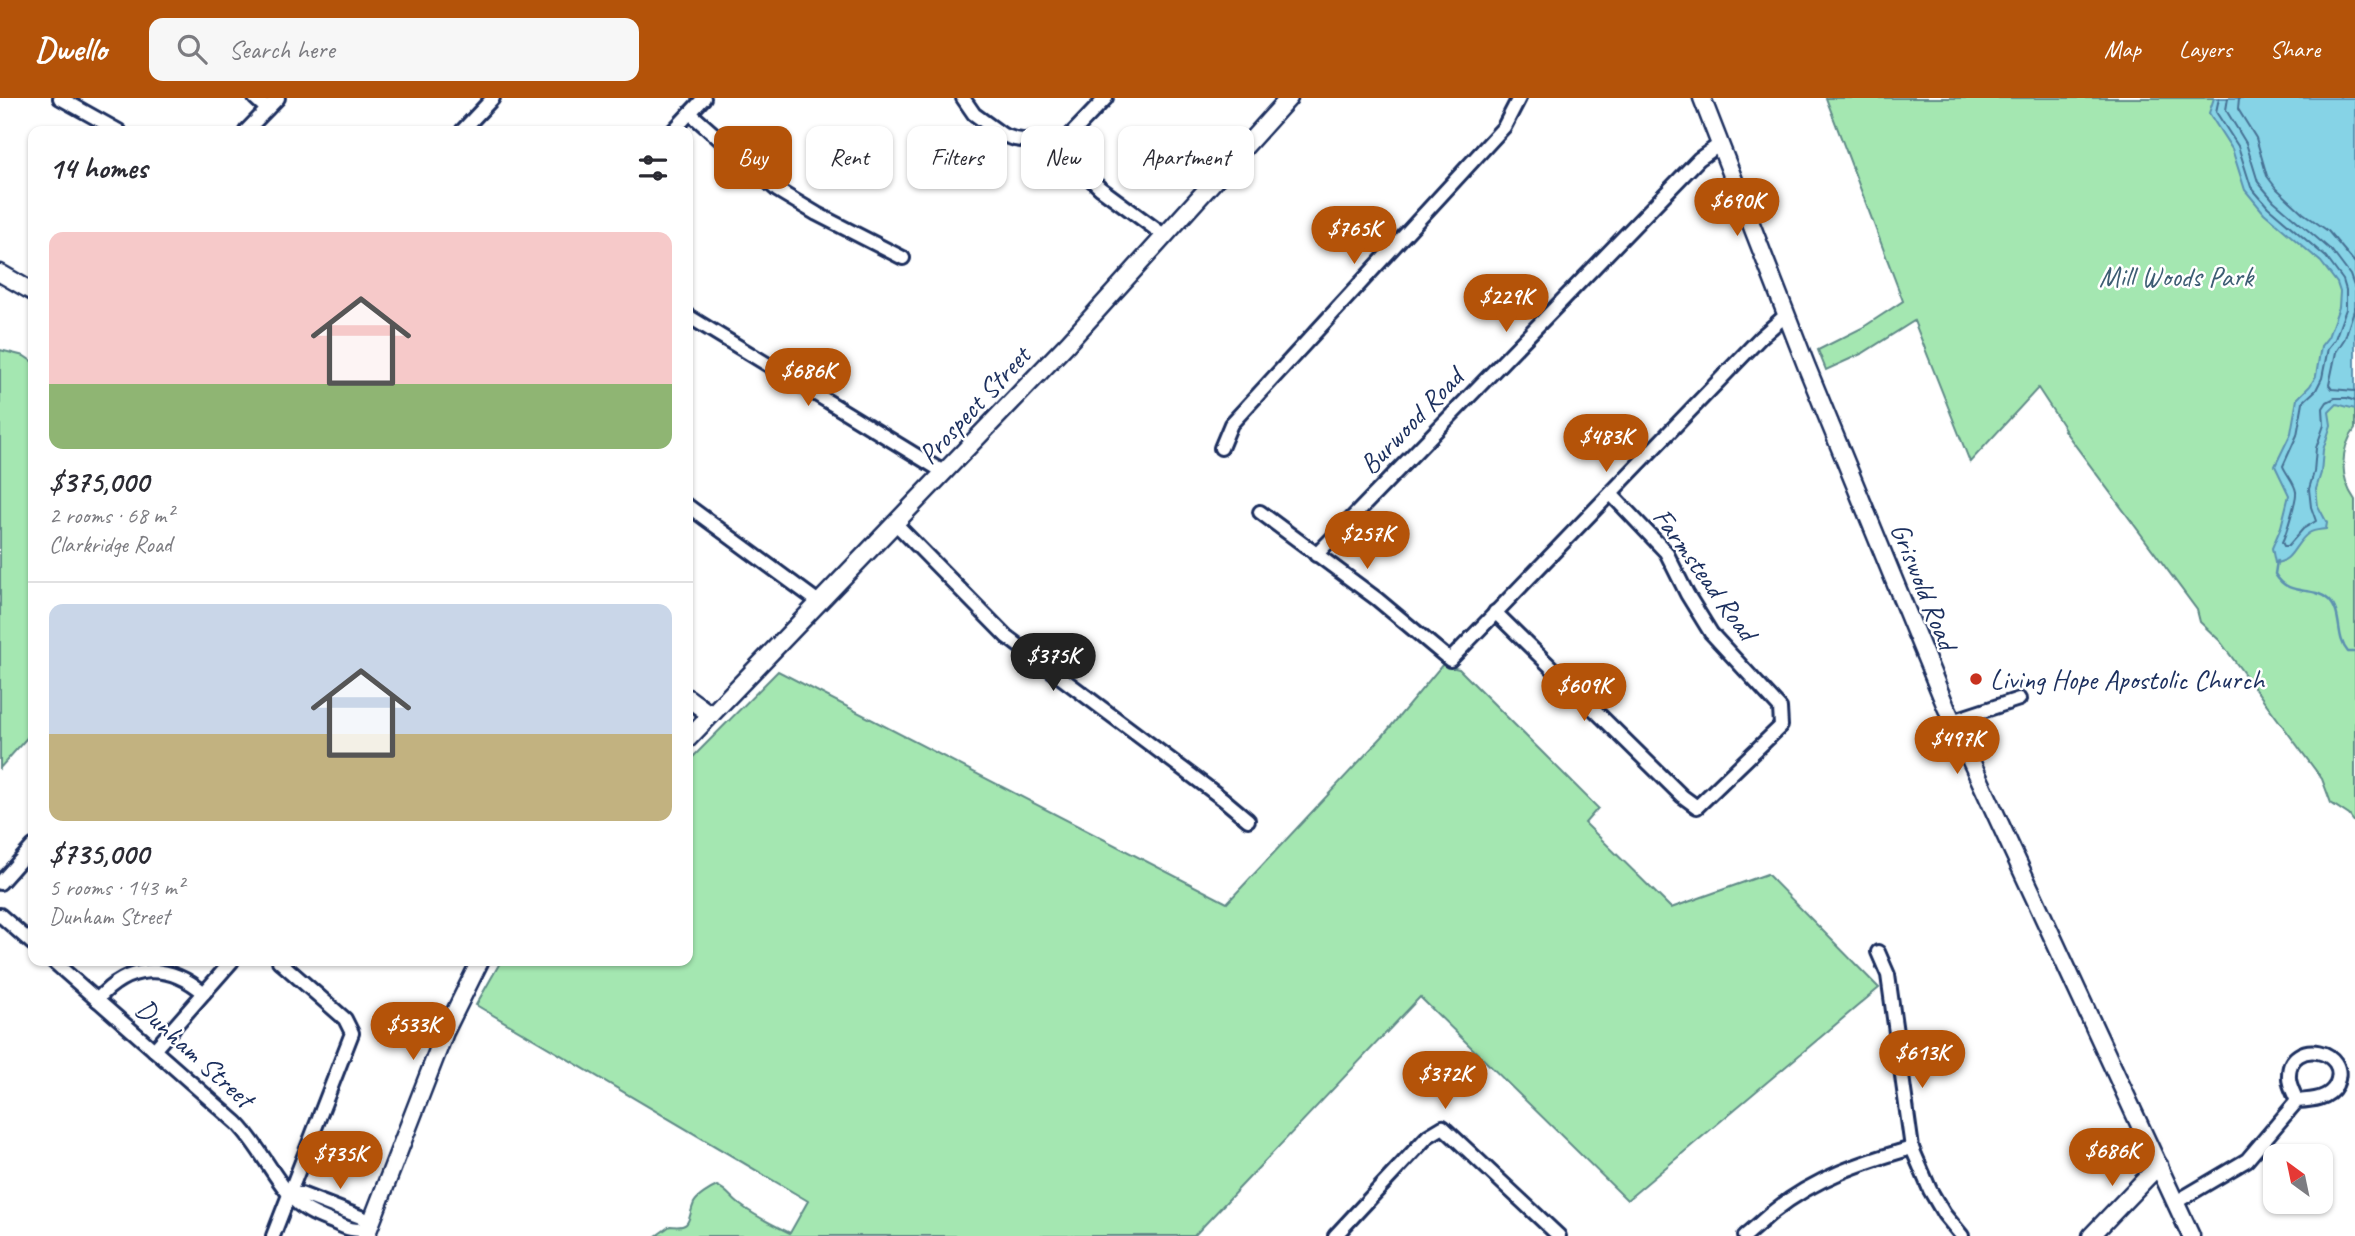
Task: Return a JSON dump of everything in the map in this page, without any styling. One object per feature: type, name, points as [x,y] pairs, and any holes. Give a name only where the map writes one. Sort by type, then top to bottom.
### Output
[{"type":"street","points":[[60,98],[110,126]]},
{"type":"street","points":[[255,98],[267,109]]},
{"type":"street","points":[[251,126],[278,98]]},
{"type":"street","points":[[467,126],[493,98]]},
{"type":"street","points":[[678,126],[704,98]]},
{"type":"street","points":[[963,98],[974,114],[1003,135],[1021,140]]},
{"type":"street","points":[[1079,126],[1106,98]]},
{"type":"street","name":"Prospect Street","points":[[693,734],[946,473],[1289,98]]},
{"type":"street","points":[[1221,449],[1231,424],[1504,127],[1519,98]]},
{"type":"street","name":"Griswold Road","points":[[1702,98],[1786,315],[1952,721],[2191,1236]]},
{"type":"street","points":[[691,113],[777,190],[817,214],[903,258]]},
{"type":"street","name":"Burwood Road","points":[[1316,555],[1689,169],[1720,144]]},
{"type":"street","points":[[1101,189],[1165,236]]},
{"type":"street","points":[[0,273],[28,289]]},
{"type":"street","points":[[1261,512],[1377,599],[1450,660],[1761,337],[1786,315]]},
{"type":"street","points":[[693,319],[946,473]]},
{"type":"street","name":"Farmstead Road","points":[[1495,612],[1682,796],[1697,807],[1781,726],[1780,708],[1711,633],[1666,552],[1611,494]]},
{"type":"street","points":[[693,510],[820,603]]},
{"type":"street","points":[[896,524],[1007,637],[1248,820]]},
{"type":"street","points":[[1952,721],[2019,699]]},
{"type":"street","points":[[693,702],[711,715]]},
{"type":"street","points":[[0,883],[28,852]]},
{"type":"street","points":[[0,915],[28,940]]},
{"type":"street","points":[[1878,952],[1888,975],[1912,1148],[1930,1190],[1944,1214],[1962,1236]]},
{"type":"street","name":"Dunham Street","points":[[59,966],[246,1132],[291,1194]]},
{"type":"street","points":[[154,1050],[228,966]]},
{"type":"street","points":[[273,1236],[352,1033],[345,1019],[285,966]]},
{"type":"street","points":[[368,1233],[445,1032],[478,966]]},
{"type":"street","points":[[97,1000],[121,978],[148,971],[177,975],[204,993]]},
{"type":"street","points":[[2176,1202],[2248,1160],[2297,1101],[2324,1097],[2332,1091],[2339,1072],[2327,1053],[2316,1050],[2306,1052],[2291,1065],[2288,1076],[2297,1101]]},
{"type":"street","points":[[1335,1236],[1428,1136],[1443,1127],[1559,1236]]},
{"type":"street","points":[[1745,1236],[1774,1210],[1837,1172],[1912,1148]]},
{"type":"street","points":[[2091,1236],[2159,1166]]},
{"type":"street","points":[[291,1194],[301,1194],[362,1217],[368,1233]]},
{"type":"green space","name":"Mill Woods Park","points":[[1826,98],[2355,98],[2355,429],[2346,446],[2343,464],[2346,483],[2355,500],[2355,823],[2349,815],[2331,803],[2322,779],[2219,640],[2200,622],[2197,610],[2064,430],[2038,388],[1970,462],[1914,321],[1863,353],[1826,370],[1818,350],[1862,328],[1903,301]]},
{"type":"green space","points":[[0,350],[28,359],[28,737],[0,768]]},
{"type":"green space","points":[[1442,665],[1459,669],[1598,808],[1585,823],[1671,908],[1767,874],[1879,988],[1627,1200],[1420,997],[1194,1236],[656,1236],[670,1226],[686,1224],[696,1201],[717,1186],[751,1212],[790,1233],[808,1201],[476,1005],[498,966],[693,966],[693,757],[778,671],[1227,903],[1382,737]]},
{"type":"water","points":[[2214,98],[2355,98],[2355,409],[2337,404],[2329,412],[2331,425],[2316,489],[2318,506],[2327,523],[2326,529],[2309,533],[2290,556],[2275,563],[2272,548],[2281,527],[2289,495],[2275,466],[2291,433],[2297,399],[2316,376],[2321,346],[2328,337],[2339,307],[2340,292],[2337,283],[2321,262],[2264,213],[2245,190],[2232,149],[2209,113]]},
{"type":"waterway","points":[[2277,561],[2275,574],[2281,582],[2294,589],[2322,595],[2329,600],[2336,612],[2344,646],[2348,652],[2355,652]]},
{"type":"place","name":"Living Hope Apostolic Church","points":[[1976,679]]}]
